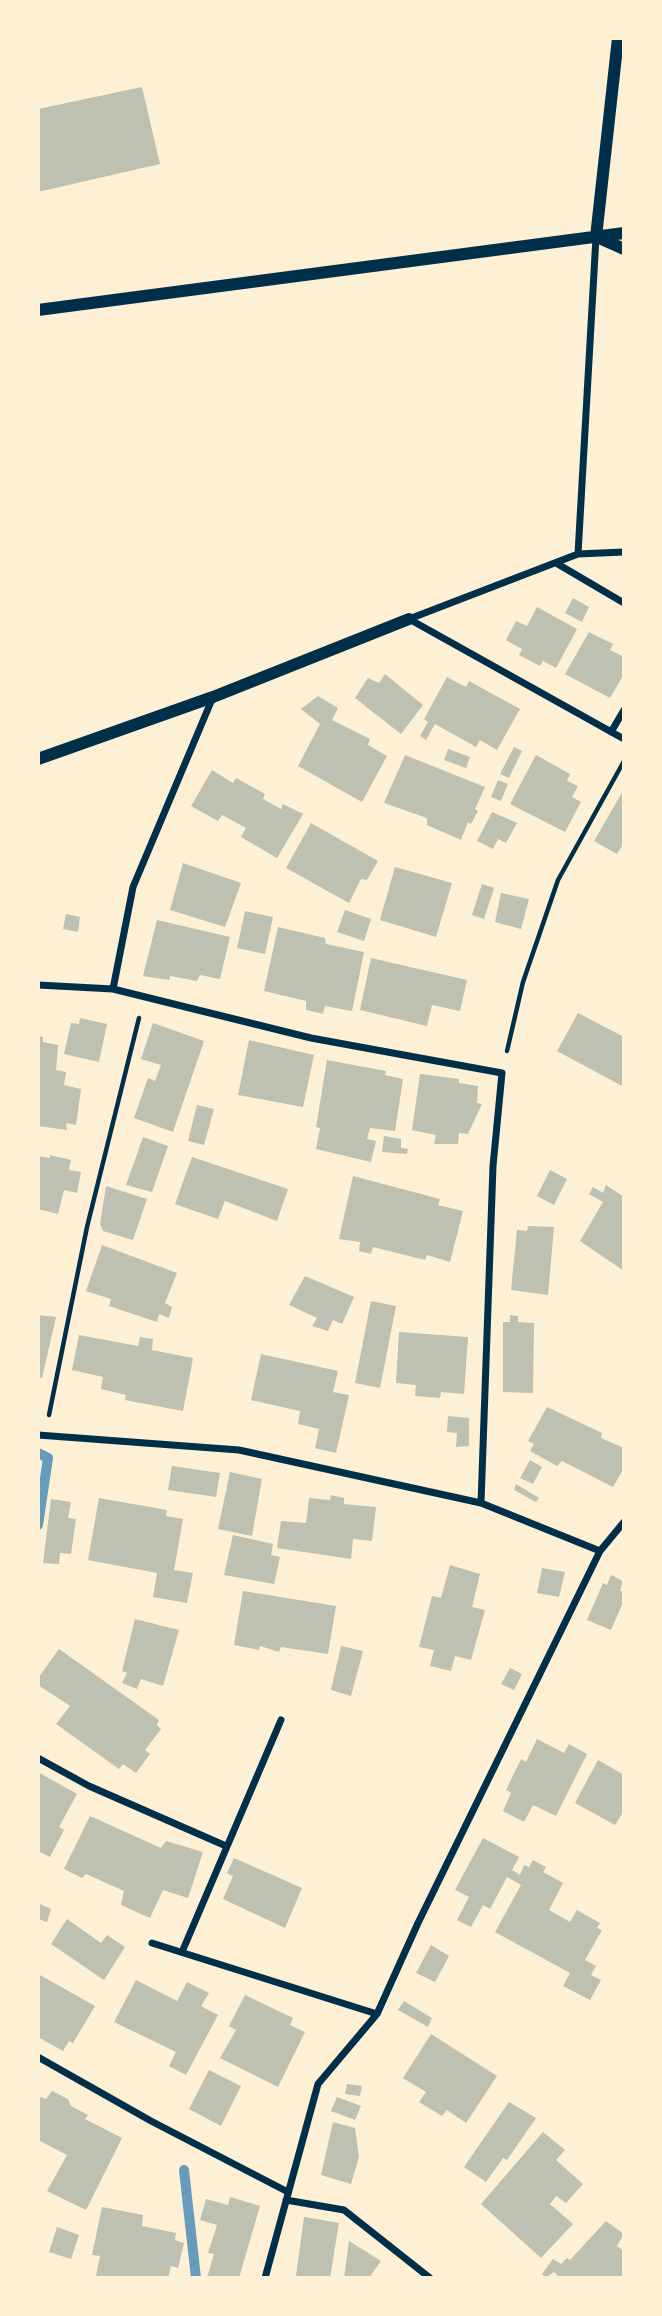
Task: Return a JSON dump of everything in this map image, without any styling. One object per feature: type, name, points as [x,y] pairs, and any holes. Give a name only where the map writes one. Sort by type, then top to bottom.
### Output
[{"type":"street","points":[[578,554],[596,237],[618,38]]},
{"type":"street","points":[[38,310],[624,233]]},
{"type":"street","points":[[596,237],[624,249]]},
{"type":"street","points":[[38,760],[213,697],[578,554],[624,551]]},
{"type":"street","points":[[556,563],[624,603]]},
{"type":"street","points":[[409,619],[624,739]]},
{"type":"street","points":[[113,989],[133,887],[213,697]]},
{"type":"street","points":[[611,732],[624,710]]},
{"type":"street","points":[[38,985],[113,989],[311,1038],[502,1073],[493,1166],[481,1503]]},
{"type":"street","points":[[42,1435],[239,1450],[481,1503],[600,1551]]},
{"type":"street","points":[[265,2277],[318,2084],[377,2014],[418,1923],[600,1551],[624,1522]]},
{"type":"street","points":[[182,1952],[281,1720]]},
{"type":"street","points":[[38,1758],[89,1786],[226,1846]]},
{"type":"street","points":[[152,1943],[377,2014]]},
{"type":"street","points":[[38,2057],[287,2196],[344,2210],[430,2277]]},
{"type":"path","points":[[502,1073],[523,982],[558,880],[624,761]]},
{"type":"path","points":[[42,1435],[87,1227],[144,996]]},
{"type":"building","points":[[142,87],[160,164],[38,192],[38,109]]},
{"type":"building","points":[[573,598],[589,607],[582,622],[565,613]]},
{"type":"building","points":[[537,607],[577,629],[556,668],[543,661],[540,666],[519,655],[522,649],[506,640],[516,621],[527,626]]},
{"type":"building","points":[[589,632],[613,644],[610,650],[624,657],[624,674],[610,698],[565,674]]},
{"type":"building","points":[[385,674],[423,705],[401,734],[355,698],[368,678],[379,683]]},
{"type":"building","points":[[447,677],[466,687],[469,681],[520,709],[497,750],[480,740],[476,747],[435,724],[426,740],[420,736],[428,722],[424,719]]},
{"type":"building","points":[[318,696],[338,708],[332,720],[370,739],[368,745],[387,756],[362,802],[298,766],[320,724],[301,709]]},
{"type":"building","points":[[514,747],[522,751],[509,778],[500,774]]},
{"type":"building","points":[[448,749],[470,757],[466,768],[444,760]]},
{"type":"building","points":[[405,755],[485,787],[475,809],[478,811],[471,824],[468,822],[461,840],[427,825],[427,818],[384,803]]},
{"type":"building","points":[[536,755],[570,774],[567,781],[578,786],[572,797],[581,802],[565,832],[510,804]]},
{"type":"building","points":[[212,770],[233,783],[236,778],[265,794],[263,799],[281,809],[283,804],[303,814],[277,858],[241,837],[246,828],[222,815],[218,821],[191,806]]},
{"type":"building","points":[[498,780],[508,784],[501,801],[491,797]]},
{"type":"building","points":[[624,789],[624,843],[617,854],[594,841]]},
{"type":"building","points":[[492,812],[517,823],[506,843],[498,839],[493,849],[477,841]]},
{"type":"building","points":[[311,823],[378,861],[367,880],[361,879],[349,903],[286,868]]},
{"type":"building","points":[[183,863],[241,883],[225,927],[170,910]]},
{"type":"building","points":[[395,867],[452,883],[436,937],[380,920]]},
{"type":"building","points":[[482,884],[494,888],[484,919],[472,915]]},
{"type":"building","points":[[501,893],[529,899],[521,929],[495,922]]},
{"type":"building","points":[[345,910],[371,919],[364,941],[337,932]]},
{"type":"building","points":[[245,911],[273,917],[265,954],[237,948]]},
{"type":"building","points":[[66,914],[80,917],[78,932],[63,929]]},
{"type":"building","points":[[157,920],[230,937],[220,979],[200,975],[197,981],[170,976],[169,980],[143,976]]},
{"type":"building","points":[[278,927],[325,938],[326,944],[364,952],[352,1011],[325,1006],[323,1014],[306,1010],[306,1001],[264,991]]},
{"type":"building","points":[[371,958],[467,980],[460,1011],[432,1005],[427,1026],[360,1010]]},
{"type":"building","points":[[578,1013],[624,1037],[624,1087],[557,1051]]},
{"type":"building","points":[[80,1018],[107,1024],[99,1062],[64,1054],[71,1023],[79,1024]]},
{"type":"building","points":[[153,1023],[204,1041],[173,1132],[134,1118],[148,1078],[155,1081],[161,1065],[141,1059]]},
{"type":"building","points":[[38,1036],[43,1037],[43,1042],[58,1045],[56,1070],[66,1072],[64,1085],[81,1089],[76,1125],[66,1123],[67,1130],[38,1126]]},
{"type":"building","points":[[249,1040],[314,1055],[303,1107],[238,1095]]},
{"type":"building","points":[[327,1060],[386,1071],[385,1075],[403,1079],[395,1131],[370,1128],[367,1139],[376,1141],[371,1162],[316,1149],[320,1128],[316,1127]]},
{"type":"building","points":[[420,1074],[459,1079],[459,1083],[478,1086],[477,1103],[482,1104],[468,1134],[459,1133],[458,1144],[434,1144],[436,1135],[412,1130]]},
{"type":"building","points":[[197,1105],[214,1109],[204,1145],[188,1141]]},
{"type":"building","points":[[384,1136],[401,1139],[401,1148],[408,1149],[407,1154],[382,1152]]},
{"type":"building","points":[[143,1137],[168,1146],[152,1192],[126,1185]]},
{"type":"building","points":[[50,1155],[71,1160],[69,1170],[81,1172],[77,1193],[64,1190],[58,1214],[38,1209],[38,1156],[50,1158]]},
{"type":"building","points":[[192,1157],[288,1189],[277,1221],[225,1201],[218,1219],[175,1204]]},
{"type":"building","points":[[550,1170],[567,1179],[554,1205],[537,1196]]},
{"type":"building","points":[[353,1176],[440,1199],[438,1205],[463,1211],[450,1262],[427,1255],[425,1260],[373,1247],[371,1254],[359,1251],[360,1242],[339,1239]]},
{"type":"building","points":[[606,1185],[624,1197],[624,1271],[580,1241],[603,1202],[589,1194],[593,1187],[603,1193]]},
{"type":"building","points":[[106,1186],[147,1199],[133,1240],[103,1231],[100,1224]]},
{"type":"building","points":[[528,1226],[554,1227],[548,1295],[511,1290],[517,1230],[527,1231]]},
{"type":"building","points":[[102,1245],[177,1273],[165,1303],[172,1307],[169,1318],[159,1314],[157,1322],[109,1306],[111,1299],[86,1291]]},
{"type":"building","points":[[305,1276],[354,1297],[342,1324],[333,1320],[328,1331],[312,1326],[317,1318],[289,1305]]},
{"type":"building","points":[[371,1301],[396,1306],[380,1388],[355,1383]]},
{"type":"building","points":[[38,1315],[56,1317],[42,1378],[38,1377]]},
{"type":"building","points":[[510,1315],[518,1316],[518,1322],[534,1323],[533,1393],[503,1392],[503,1322],[510,1322]]},
{"type":"building","points":[[399,1332],[468,1337],[464,1394],[441,1392],[440,1398],[415,1396],[416,1385],[396,1383]]},
{"type":"building","points":[[79,1335],[138,1346],[140,1337],[153,1339],[152,1350],[193,1358],[183,1411],[125,1400],[126,1395],[101,1389],[103,1377],[72,1370]]},
{"type":"building","points":[[261,1354],[338,1371],[333,1392],[349,1395],[336,1453],[315,1448],[319,1429],[298,1424],[300,1411],[251,1400]]},
{"type":"building","points":[[547,1407],[602,1433],[601,1438],[624,1448],[624,1468],[613,1487],[562,1461],[557,1466],[530,1451],[534,1444],[528,1441]]},
{"type":"building","points":[[448,1416],[469,1418],[469,1446],[456,1447],[457,1433],[447,1432]]},
{"type":"building","points":[[530,1460],[542,1467],[533,1484],[520,1478]]},
{"type":"building","points":[[172,1466],[220,1473],[216,1497],[168,1490]]},
{"type":"building","points":[[230,1472],[262,1479],[252,1536],[218,1529]]},
{"type":"building","points":[[516,1484],[539,1498],[536,1502],[514,1490]]},
{"type":"building","points":[[331,1495],[344,1498],[344,1504],[376,1507],[372,1541],[353,1539],[351,1559],[277,1548],[281,1521],[306,1523],[309,1498],[330,1500]]},
{"type":"building","points":[[99,1498],[167,1510],[166,1516],[183,1519],[174,1570],[193,1573],[187,1603],[153,1597],[157,1573],[88,1560]]},
{"type":"building","points":[[51,1499],[71,1502],[68,1518],[76,1519],[71,1554],[60,1553],[59,1564],[43,1563]]},
{"type":"building","points":[[233,1535],[273,1544],[271,1555],[280,1557],[274,1584],[224,1575]]},
{"type":"building","points":[[450,1565],[480,1574],[472,1607],[485,1610],[471,1660],[455,1656],[451,1671],[430,1666],[434,1650],[419,1647],[432,1596],[441,1598]]},
{"type":"building","points":[[542,1568],[565,1572],[559,1597],[537,1593]]},
{"type":"building","points":[[611,1575],[623,1581],[620,1591],[624,1592],[624,1600],[611,1630],[587,1620],[603,1583],[607,1585]]},
{"type":"building","points":[[243,1591],[336,1606],[328,1654],[281,1647],[279,1652],[260,1646],[259,1650],[234,1645]]},
{"type":"building","points":[[135,1619],[179,1630],[163,1686],[141,1679],[137,1689],[122,1683],[127,1673],[122,1671]]},
{"type":"building","points":[[341,1646],[363,1651],[351,1696],[331,1690]]},
{"type":"building","points":[[59,1649],[159,1720],[157,1725],[161,1729],[145,1750],[150,1754],[136,1773],[123,1764],[119,1769],[56,1724],[70,1706],[38,1685],[38,1678]]},
{"type":"building","points":[[510,1668],[522,1674],[514,1690],[501,1684]]},
{"type":"building","points":[[537,1739],[564,1753],[569,1744],[587,1754],[556,1816],[533,1805],[524,1822],[503,1811],[511,1793],[506,1790],[521,1759],[526,1762]]},
{"type":"building","points":[[598,1760],[624,1775],[624,1811],[615,1825],[575,1803]]},
{"type":"building","points":[[38,1772],[77,1794],[59,1827],[64,1830],[50,1857],[38,1851]]},
{"type":"building","points":[[90,1816],[161,1848],[166,1841],[203,1852],[188,1898],[163,1890],[150,1918],[121,1905],[124,1891],[86,1874],[82,1878],[64,1869]]},
{"type":"building","points":[[483,1838],[519,1857],[512,1870],[520,1875],[524,1865],[529,1867],[533,1860],[546,1867],[543,1872],[563,1883],[549,1910],[570,1922],[577,1910],[600,1923],[597,1928],[602,1930],[585,1960],[596,1966],[591,1975],[601,1980],[590,2000],[563,1986],[570,1973],[495,1932],[521,1885],[507,1877],[490,1909],[483,1905],[471,1927],[457,1920],[469,1897],[455,1890]]},
{"type":"building","points":[[234,1858],[302,1888],[285,1928],[223,1899],[233,1876],[227,1873]]},
{"type":"building","points":[[38,1903],[51,1909],[47,1922],[38,1919]]},
{"type":"building","points":[[67,1919],[101,1943],[107,1935],[125,1947],[104,1980],[51,1944]]},
{"type":"building","points":[[431,1945],[449,1956],[435,1982],[416,1973]]},
{"type":"building","points":[[38,1974],[95,2006],[73,2043],[69,2041],[63,2051],[38,2037]]},
{"type":"building","points":[[136,1980],[177,2001],[187,1982],[209,1993],[201,2006],[218,2015],[186,2075],[169,2066],[176,2052],[114,2022]]},
{"type":"building","points":[[245,1995],[293,2018],[290,2025],[305,2032],[278,2087],[220,2058],[236,2030],[229,2026]]},
{"type":"building","points":[[404,2001],[432,2018],[428,2027],[398,2010]]},
{"type":"building","points":[[431,2034],[497,2076],[466,2123],[447,2110],[442,2116],[419,2102],[426,2092],[403,2078]]},
{"type":"building","points":[[209,2070],[241,2086],[221,2126],[189,2109]]},
{"type":"building","points":[[347,2084],[362,2086],[360,2096],[345,2094]]},
{"type":"building","points":[[52,2091],[68,2099],[71,2106],[88,2115],[85,2119],[122,2138],[86,2210],[47,2191],[67,2155],[38,2140],[38,2096],[46,2099]]},
{"type":"building","points":[[337,2097],[361,2106],[355,2120],[331,2111]]},
{"type":"building","points":[[509,2102],[536,2118],[507,2160],[503,2158],[486,2182],[464,2167]]},
{"type":"building","points":[[333,2122],[355,2128],[359,2157],[351,2184],[321,2175]]},
{"type":"building","points":[[543,2132],[565,2150],[556,2160],[583,2184],[566,2203],[556,2196],[550,2204],[573,2224],[541,2258],[481,2204]]},
{"type":"building","points":[[230,2197],[260,2206],[239,2278],[207,2278],[214,2254],[208,2253],[217,2225],[200,2220],[206,2199],[228,2205]]},
{"type":"building","points":[[102,2207],[143,2215],[142,2226],[176,2233],[175,2240],[184,2243],[178,2268],[171,2266],[168,2278],[96,2276],[100,2256],[92,2255]]},
{"type":"building","points":[[304,2217],[339,2223],[330,2278],[296,2276]]},
{"type":"building","points":[[606,2221],[624,2234],[617,2246],[624,2251],[624,2278],[560,2278],[554,2272],[546,2278],[542,2274],[553,2259],[561,2264],[567,2258],[570,2260]]},
{"type":"building","points":[[57,2227],[79,2235],[71,2259],[49,2252]]},
{"type":"building","points":[[349,2241],[381,2261],[369,2278],[344,2278]]},
{"type":"waterway","points":[[38,1453],[48,1458],[38,1525]]},
{"type":"waterway","points":[[184,2170],[196,2278]]}]
